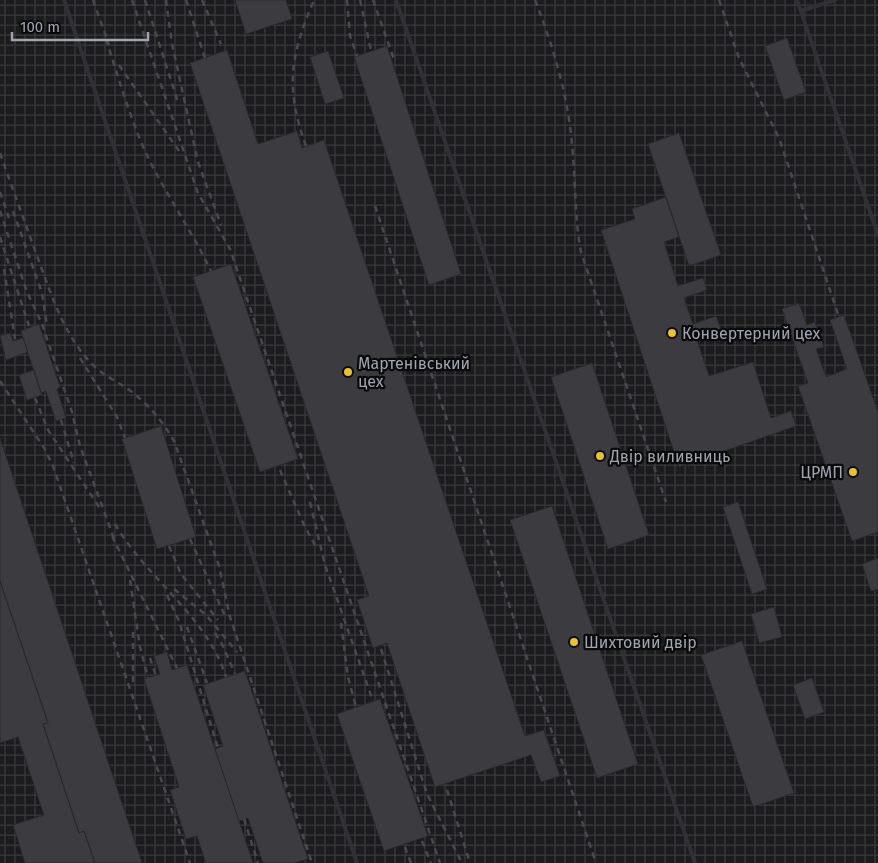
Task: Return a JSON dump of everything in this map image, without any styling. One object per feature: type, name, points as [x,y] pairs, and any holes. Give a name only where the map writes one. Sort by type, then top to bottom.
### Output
[{"type":"lane","points":[[64,0],[357,863]]},
{"type":"lane","points":[[396,0],[694,863]]},
{"type":"lane","points":[[797,0],[878,235]]},
{"type":"lane","points":[[801,11],[835,0]]},
{"type":"shaded area","points":[[0,0],[878,0],[878,863],[0,863]]},
{"type":"building","points":[[235,0],[286,0],[292,19],[246,34]]},
{"type":"building","points":[[787,38],[806,92],[784,100],[765,46]]},
{"type":"building","points":[[387,46],[461,274],[429,285],[354,57]]},
{"type":"building","name":"Мартенівський цех","points":[[227,50],[258,144],[297,131],[302,148],[324,140],[525,736],[544,730],[560,776],[541,782],[531,755],[435,787],[387,643],[373,648],[357,600],[369,596],[190,63]]},
{"type":"building","points":[[328,51],[344,98],[325,104],[310,57]]},
{"type":"building","points":[[679,133],[721,255],[689,266],[648,144]]},
{"type":"building","name":"Конвертерний цех","points":[[666,197],[679,237],[664,242],[678,286],[703,278],[707,290],[684,298],[693,324],[716,316],[721,329],[696,337],[709,376],[753,362],[771,418],[791,411],[796,426],[679,467],[601,230],[635,219],[632,209]]},
{"type":"building","points":[[231,264],[298,459],[260,472],[193,277]]},
{"type":"building","name":"ЦРМП","points":[[799,303],[807,325],[815,322],[824,347],[816,349],[826,377],[847,369],[830,320],[844,315],[878,412],[878,532],[852,541],[798,386],[808,383],[782,309]]},
{"type":"building","points":[[39,324],[60,387],[57,389],[66,418],[56,421],[46,391],[41,393],[21,331]]},
{"type":"building","points":[[10,333],[13,341],[23,338],[28,352],[6,360],[0,336]]},
{"type":"building","name":"Двір виливниць","points":[[592,363],[649,535],[608,549],[551,377]]},
{"type":"building","points":[[34,370],[42,395],[27,400],[19,375]]},
{"type":"building","points":[[161,426],[196,537],[157,549],[122,439]]},
{"type":"building","points":[[0,438],[142,863],[95,863],[84,831],[79,833],[43,724],[48,723],[0,581]]},
{"type":"building","points":[[738,502],[767,589],[752,594],[723,507]]},
{"type":"building","name":"Шихтовий двір","points":[[552,506],[638,764],[597,778],[510,520]]},
{"type":"building","points":[[878,558],[878,589],[871,591],[862,564]]},
{"type":"building","points":[[0,581],[48,723],[43,724],[79,833],[84,831],[95,863],[25,863],[13,825],[44,815],[18,737],[0,743]]},
{"type":"building","points":[[774,607],[782,637],[759,643],[751,614]]},
{"type":"building","points":[[742,641],[794,793],[753,807],[701,655]]},
{"type":"building","points":[[167,652],[172,670],[187,665],[253,863],[206,863],[197,836],[186,839],[170,790],[179,787],[144,679],[160,674],[154,656]]},
{"type":"building","points":[[245,671],[308,859],[294,863],[263,863],[248,818],[239,821],[215,749],[223,746],[203,685]]},
{"type":"building","points":[[812,678],[824,712],[805,719],[793,685]]},
{"type":"building","points":[[380,699],[428,836],[384,851],[337,714]]},
{"type":"railway","points":[[93,0],[109,45]]},
{"type":"railway","points":[[132,0],[198,193],[230,249],[440,863]]},
{"type":"railway","points":[[145,0],[178,102]]},
{"type":"railway","points":[[166,0],[172,44],[198,162],[221,225]]},
{"type":"railway","points":[[186,0],[205,58]]},
{"type":"railway","points":[[202,0],[221,44]]},
{"type":"railway","points":[[306,146],[295,107],[293,72],[300,38],[314,0]]},
{"type":"railway","points":[[347,0],[350,36],[357,56]]},
{"type":"railway","points":[[360,0],[371,51]]},
{"type":"railway","points":[[373,0],[395,62]]},
{"type":"railway","points":[[535,0],[554,53],[567,108],[581,252],[666,502]]},
{"type":"railway","points":[[719,0],[739,58],[779,138],[839,317]]},
{"type":"railway","points":[[106,39],[145,151],[211,271]]},
{"type":"railway","points":[[119,65],[179,151]]},
{"type":"railway","points":[[0,153],[52,296],[71,337],[94,366],[139,397],[161,421],[174,441],[219,566],[230,617],[312,863]]},
{"type":"railway","points":[[0,192],[9,218]]},
{"type":"railway","points":[[375,206],[596,863]]},
{"type":"railway","points":[[0,211],[27,292],[42,324],[72,412],[80,446],[115,541]]},
{"type":"railway","points":[[13,211],[42,293],[47,326]]},
{"type":"railway","points":[[0,237],[29,326]]},
{"type":"railway","points":[[4,269],[15,339]]},
{"type":"railway","points":[[80,358],[117,417],[125,438]]},
{"type":"railway","points":[[0,381],[44,448],[53,466],[190,863]]},
{"type":"railway","points":[[35,398],[48,430],[101,510]]},
{"type":"railway","points":[[61,420],[74,463]]},
{"type":"railway","points":[[280,470],[304,525],[316,547]]},
{"type":"railway","points":[[310,502],[325,565],[373,701]]},
{"type":"railway","points":[[115,524],[143,563],[191,616],[205,635],[217,655],[226,677]]},
{"type":"railway","points":[[112,536],[177,668]]},
{"type":"railway","points":[[190,539],[225,616]]},
{"type":"railway","points":[[169,546],[181,574],[218,620]]},
{"type":"railway","points":[[130,580],[140,647],[148,678]]},
{"type":"railway","points":[[174,589],[206,615],[237,652]]},
{"type":"railway","points":[[167,595],[179,621],[218,748]]},
{"type":"railway","points":[[341,623],[348,677],[356,707]]},
{"type":"railway","points":[[187,627],[207,683]]},
{"type":"railway","points":[[133,632],[133,687]]},
{"type":"railway","points":[[215,633],[235,674]]},
{"type":"railway","points":[[381,649],[427,794],[462,863]]},
{"type":"railway","points":[[150,658],[156,676]]},
{"type":"railway","points":[[447,790],[470,863]]},
{"type":"railway","points":[[244,819],[258,863]]},
{"type":"railway","points":[[422,841],[431,863]]},
{"type":"railway","points":[[405,847],[411,863]]},
{"type":"place","name":"Конвертерний цех","points":[[672,333]]},
{"type":"place","name":"Мартенівський цех","points":[[348,372]]},
{"type":"place","name":"Двір виливниць","points":[[600,456]]},
{"type":"place","name":"ЦРМП","points":[[853,472]]},
{"type":"place","name":"Шихтовий двір","points":[[574,642]]}]
